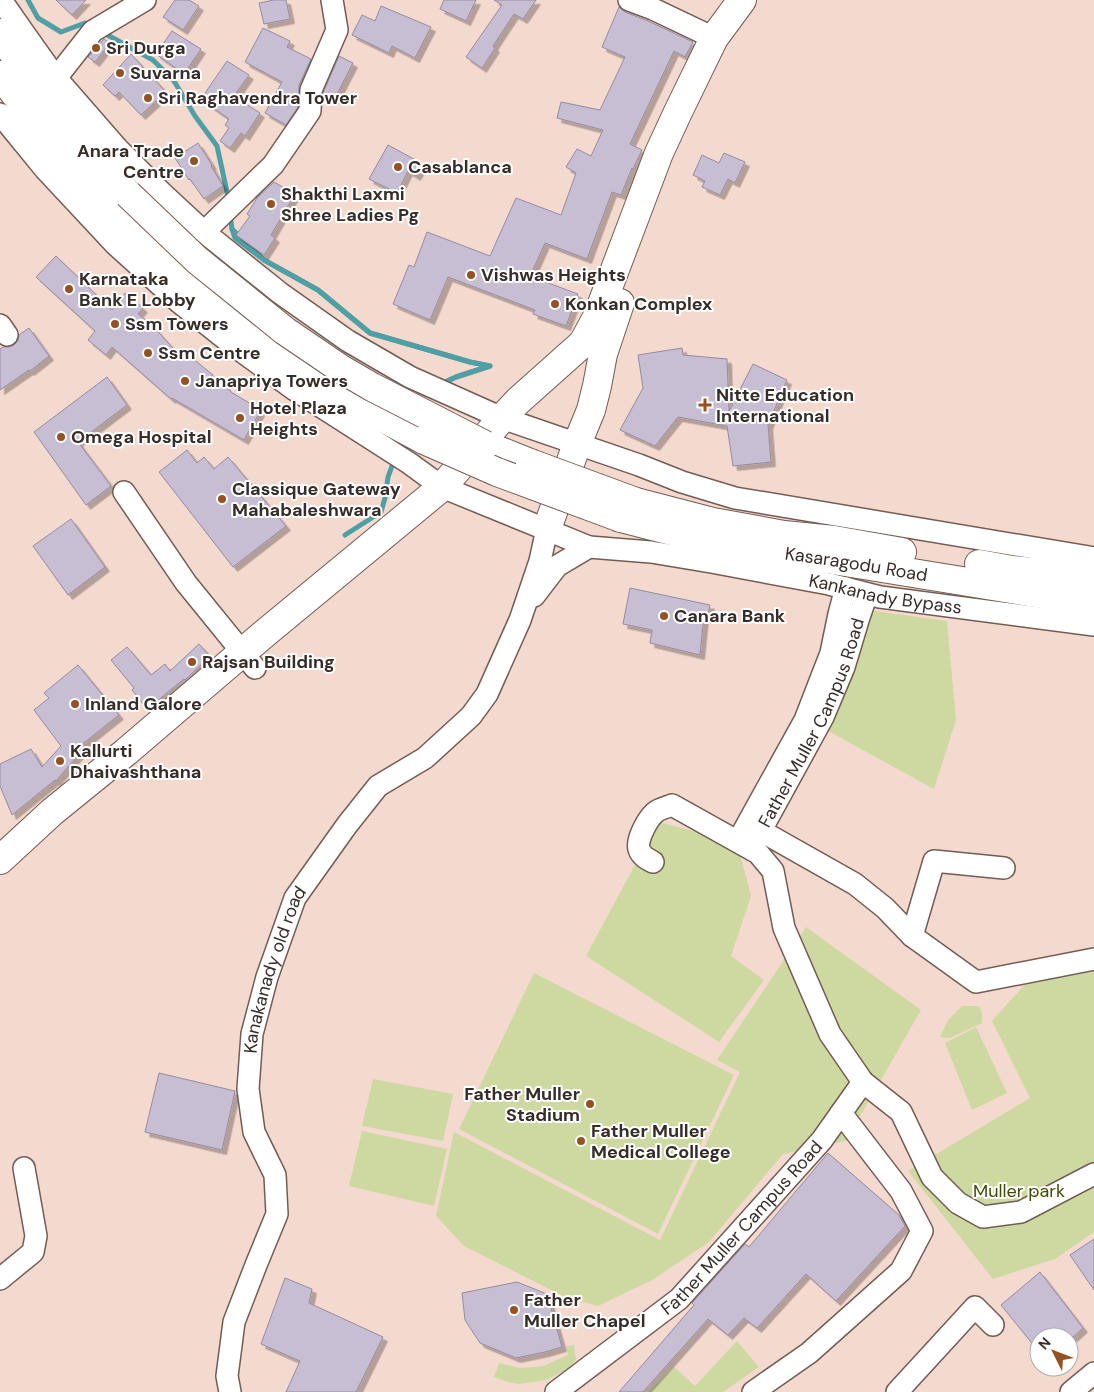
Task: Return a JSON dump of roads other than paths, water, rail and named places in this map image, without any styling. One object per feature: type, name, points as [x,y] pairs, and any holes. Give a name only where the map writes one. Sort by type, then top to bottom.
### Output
[{"type":"main road","points":[[0,860],[52,812],[126,752],[248,660],[442,487],[518,401],[583,344],[597,317],[660,153],[678,112],[714,38],[742,0]]},
{"type":"main road","points":[[547,529],[591,410],[612,323],[675,160],[728,47],[763,0]]},
{"type":"main road","points":[[0,33],[23,68],[67,126],[121,203]]},
{"type":"main road","points":[[0,75],[52,142],[121,203],[197,260],[285,331],[341,369],[372,387],[485,445],[628,510]]},
{"type":"main road","name":"Kasaragodu Road","points":[[628,510],[713,522],[784,535],[834,540],[1012,570],[1094,578]]},
{"type":"main road","name":"Kasaragodu Road","points":[[628,510],[726,545],[1094,601]]},
{"type":"street","points":[[2,0],[56,78],[118,148],[204,232],[265,282],[348,342],[410,377],[502,418],[682,482],[735,498],[1094,558]]},
{"type":"street","points":[[56,78],[100,27],[145,0]]},
{"type":"street","points":[[204,232],[273,165],[310,111],[311,90],[337,30],[332,0]]},
{"type":"street","points":[[629,0],[654,9],[714,38]]},
{"type":"street","points":[[0,114],[45,168],[116,245],[179,302],[233,345],[287,384],[409,463],[442,487],[589,548]]},
{"type":"street","points":[[124,492],[186,583],[248,660]]},
{"type":"street","points":[[520,620],[540,561],[547,529]]},
{"type":"street","points":[[520,620],[557,566],[589,548]]},
{"type":"street","name":"Kankanady Bypass","points":[[589,548],[651,552],[770,572],[890,598],[1094,625]]},
{"type":"street","name":"Father Muller Campus Road","points":[[744,845],[804,720],[831,653],[838,614],[846,588]]},
{"type":"street","name":"Father Muller Campus Road","points":[[744,845],[761,831],[823,717],[844,667],[867,594]]},
{"type":"street","name":"Kanakanady old road","points":[[230,1392],[227,1376],[234,1322],[277,1214],[275,1174],[254,1132],[248,1089],[252,1034],[267,977],[295,898],[347,825],[378,786],[425,758],[471,716],[487,694],[520,620]]},
{"type":"street","points":[[653,862],[643,856],[638,848],[639,842],[646,823],[657,811],[672,805],[758,854],[773,871],[784,928],[830,1034],[863,1082],[901,1112],[932,1177],[958,1203],[983,1217],[1021,1212],[1094,1174]]},
{"type":"street","points":[[761,831],[855,884],[885,908],[912,936],[976,982],[1094,959]]},
{"type":"street","points":[[912,936],[934,861],[1004,868]]},
{"type":"street","name":"Father Muller Campus Road","points":[[556,1392],[679,1299],[822,1140],[863,1082]]},
{"type":"street","points":[[753,1392],[808,1353],[901,1271],[922,1231],[902,1191],[840,1114]]},
{"type":"street","points":[[0,1279],[33,1252],[36,1236],[24,1168]]},
{"type":"street","points":[[897,1392],[974,1307],[993,1325]]},
{"type":"street","points":[[1071,1392],[1094,1373]]},
{"type":"waterway","points":[[28,0],[38,18],[61,32],[85,23],[90,26]]},
{"type":"waterway","points":[[102,32],[153,60],[174,81],[195,116],[217,146],[229,201]]},
{"type":"waterway","points":[[230,214],[232,229],[264,260],[318,290],[370,333],[490,366],[441,384]]},
{"type":"waterway","points":[[232,229],[235,238],[264,260],[318,290],[370,333],[490,366],[441,384]]},
{"type":"waterway","points":[[345,535],[381,512],[392,466]]},
{"type":"place","name":"Sri Durga","points":[[96,48]]},
{"type":"place","name":"Suvarna","points":[[120,73]]},
{"type":"place","name":"Sri Raghavendra Tower","points":[[148,98]]},
{"type":"place","name":"Anara Trade Centre","points":[[194,161]]},
{"type":"place","name":"Casablanca","points":[[398,167]]},
{"type":"place","name":"Shakthi Laxmi Shree Ladies Pg","points":[[271,204]]},
{"type":"place","name":"Vishwas Heights","points":[[471,275]]},
{"type":"place","name":"Karnataka Bank E Lobby","points":[[69,289]]},
{"type":"place","name":"Konkan Complex","points":[[555,304]]},
{"type":"place","name":"Ssm Towers","points":[[115,324]]},
{"type":"place","name":"Ssm Centre","points":[[148,353]]},
{"type":"place","name":"Janapriya Towers","points":[[185,381]]},
{"type":"place","name":"Nitte Education International","points":[[705,405]]},
{"type":"place","name":"Hotel Plaza Heights","points":[[240,418]]},
{"type":"place","name":"Omega Hospital","points":[[61,437]]},
{"type":"place","name":"Classique Gateway Mahabaleshwara","points":[[222,499]]},
{"type":"place","name":"Canara Bank","points":[[664,616]]},
{"type":"place","name":"Rajsan Building","points":[[192,662]]},
{"type":"place","name":"Inland Galore","points":[[75,704]]},
{"type":"place","name":"Kallurti Dhaivashthana","points":[[60,761]]},
{"type":"place","name":"Father Muller Stadium","points":[[590,1104]]},
{"type":"place","name":"Father Muller Medical College","points":[[581,1141]]},
{"type":"place","name":"Father Muller Chapel","points":[[514,1310]]},
{"type":"park label","name":"Muller park","points":[[1019,1191]]}]
